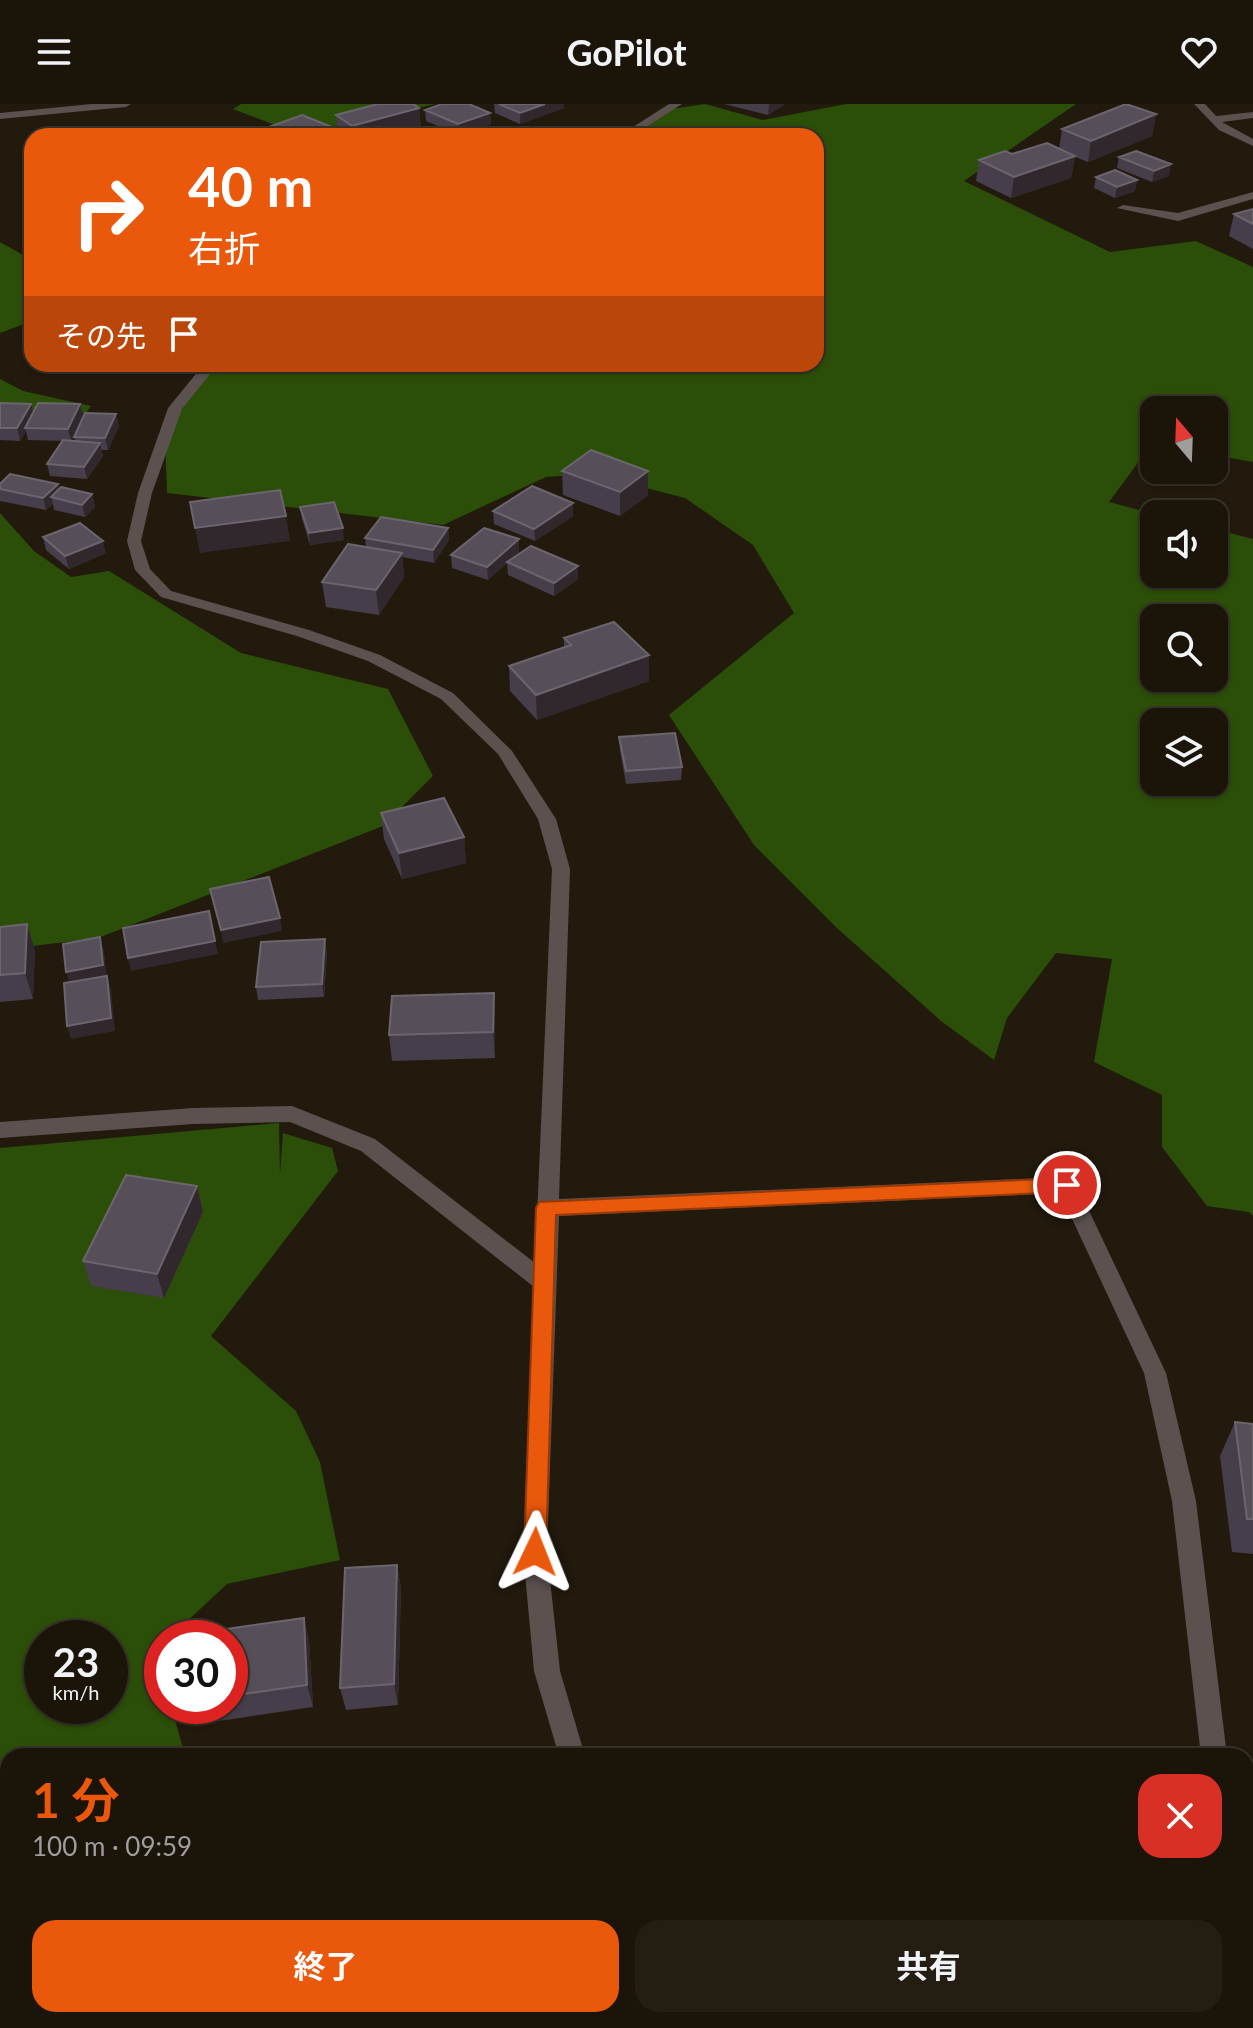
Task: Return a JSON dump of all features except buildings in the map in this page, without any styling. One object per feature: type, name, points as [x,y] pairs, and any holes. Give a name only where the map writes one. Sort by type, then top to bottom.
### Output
[{"type":"street","points":[[0,116],[126,104]]},
{"type":"street","points":[[637,128],[677,104]]},
{"type":"street","points":[[1199,104],[1212,120],[1236,138],[1253,143]]},
{"type":"street","points":[[1212,120],[1253,115]]},
{"type":"street","points":[[1123,208],[1178,217],[1253,195]]},
{"type":"street","points":[[204,372],[175,408],[145,493],[134,541],[143,570],[166,594],[303,633],[374,658],[447,696],[504,751],[547,819],[561,869],[535,1552],[547,1671],[570,1748]]},
{"type":"street","points":[[0,1130],[193,1116],[292,1114],[368,1145],[544,1282]]},
{"type":"street","points":[[546,1208],[1067,1185],[1155,1373],[1184,1501],[1213,1748]]},
{"type":"green space","points":[[241,104],[436,104],[326,128],[282,128],[233,109]]},
{"type":"green space","points":[[705,104],[763,120],[846,104],[1076,104],[964,181],[1110,252],[1196,241],[1253,267],[1253,462],[1228,458],[1228,396],[1140,396],[1140,460],[1109,502],[1140,510],[1140,588],[1228,588],[1228,533],[1253,539],[1253,1216],[1249,1212],[1207,1206],[1162,1147],[1162,1095],[1094,1062],[1112,959],[1056,953],[1007,1018],[994,1060],[941,1021],[837,928],[754,845],[669,715],[794,613],[753,545],[685,498],[591,474],[546,477],[443,525],[167,493],[165,434],[208,372],[824,372],[824,128],[635,128],[665,110]]},
{"type":"green space","points":[[0,242],[24,256],[24,324],[0,333]]},
{"type":"green space","points":[[0,379],[23,391],[91,406],[86,413],[0,414]]},
{"type":"green space","points":[[0,513],[34,551],[71,577],[109,571],[241,653],[388,689],[433,776],[383,826],[98,938],[0,950]]},
{"type":"green space","points":[[279,1123],[280,1174],[283,1133],[332,1148],[338,1171],[211,1336],[296,1411],[320,1462],[340,1560],[227,1584],[188,1620],[144,1620],[144,1724],[176,1724],[183,1748],[0,1748],[0,1148]]},
{"type":"route","points":[[535,1552],[546,1208],[1067,1185]]}]
